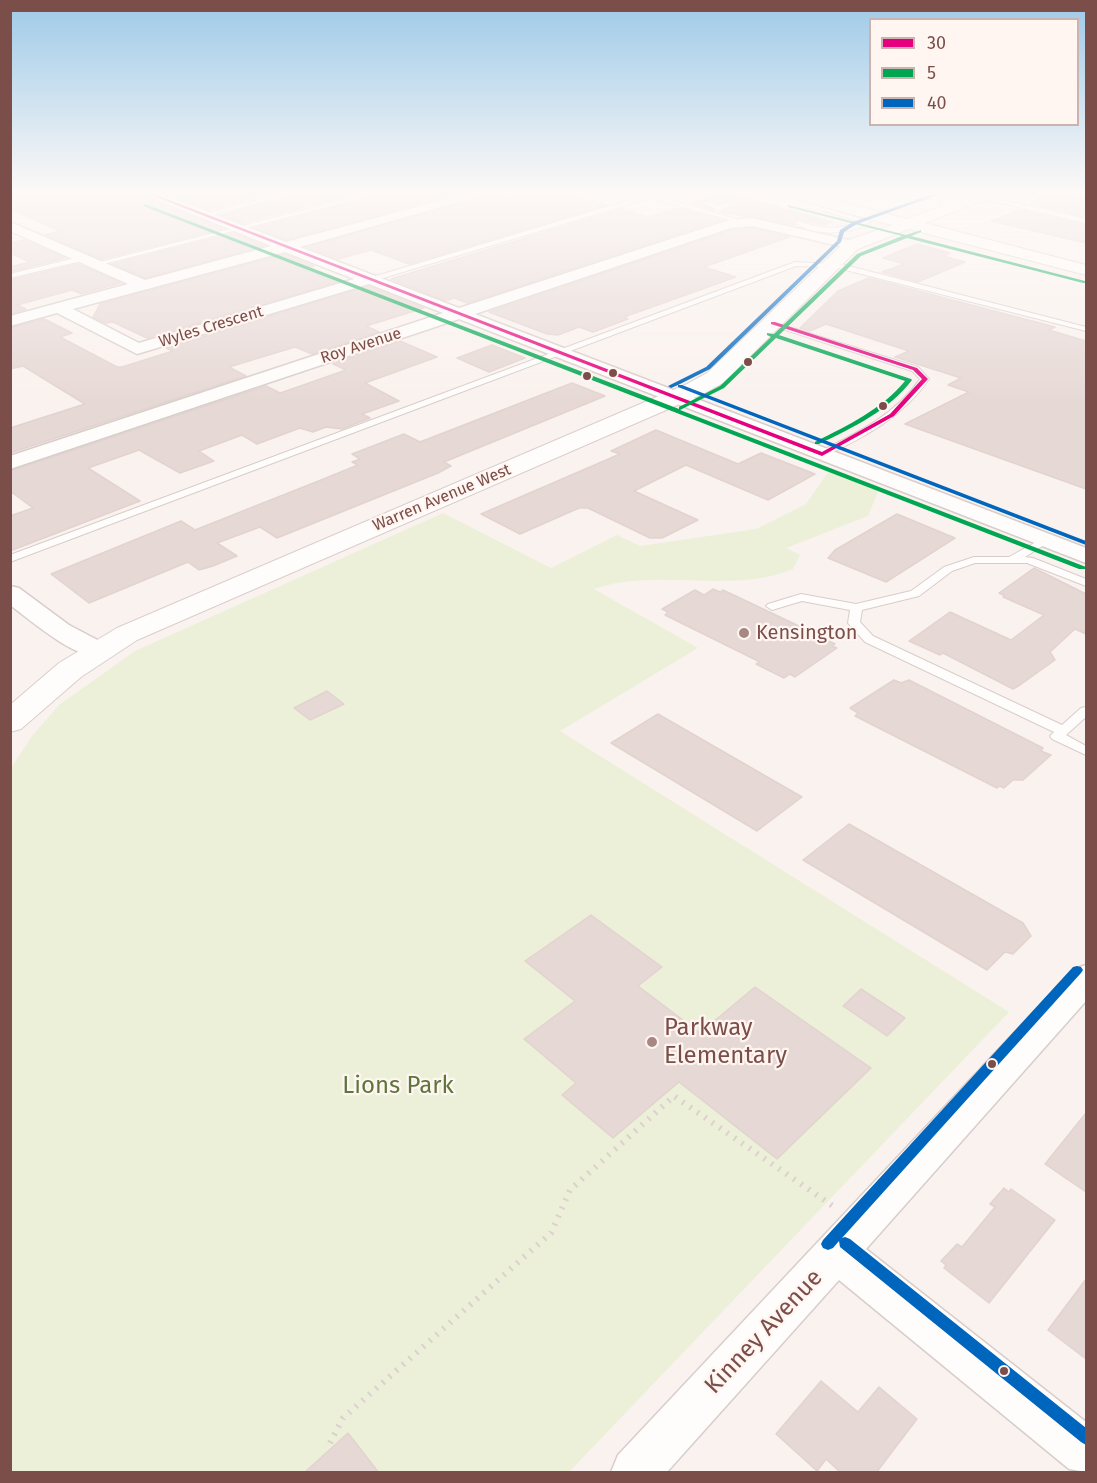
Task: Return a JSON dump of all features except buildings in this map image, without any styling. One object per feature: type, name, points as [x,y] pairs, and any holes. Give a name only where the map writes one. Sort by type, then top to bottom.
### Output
[{"type":"street","points":[[94,263],[143,285]]},
{"type":"street","points":[[10,321],[225,263]]},
{"type":"street","points":[[329,263],[1086,556]]},
{"type":"street","name":"Roy Avenue","points":[[10,463],[611,263]]},
{"type":"street","points":[[1061,263],[1086,270]]},
{"type":"street","name":"Warren Avenue West","points":[[10,722],[70,670],[98,651],[150,624],[676,397],[715,378],[832,265]]},
{"type":"street","name":"Wyles Crescent","points":[[59,308],[137,349],[370,279]]},
{"type":"street","points":[[10,593],[60,630],[98,651]]},
{"type":"street","name":"Kinney Avenue","points":[[634,1473],[1086,978]]},
{"type":"street","points":[[849,1239],[1086,1452]]},
{"type":"lane","points":[[10,276],[77,263]]},
{"type":"lane","points":[[370,279],[422,263]]},
{"type":"lane","points":[[10,559],[795,264],[832,265],[1086,329]]},
{"type":"lane","points":[[773,323],[915,369],[924,375],[925,379],[905,406],[879,425],[822,454]]},
{"type":"lane","points":[[1011,560],[1045,540]]},
{"type":"lane","points":[[772,606],[801,597],[856,608],[915,594],[948,569],[974,560],[1029,560],[1086,583]]},
{"type":"lane","points":[[856,608],[854,623],[869,639],[1064,731]]},
{"type":"lane","points":[[1086,711],[1057,736],[1086,751]]},
{"type":"path","points":[[330,1443],[343,1418],[551,1233],[570,1190],[674,1096],[849,1239]]},
{"type":"green space","name":"Lions Park","points":[[831,468],[880,487],[868,516],[786,548],[800,555],[793,569],[745,580],[643,580],[594,589],[698,648],[560,731],[1009,1012],[569,1472],[11,1472],[11,768],[32,736],[59,705],[135,651],[443,513],[551,568],[617,535],[640,546],[756,529],[806,504]]},
{"type":"transit line","name":"5","points":[[296,263],[1082,567]]},
{"type":"transit line","name":"30","points":[[329,263],[822,454]]},
{"type":"transit line","name":"40","points":[[671,386],[708,368],[816,263]]},
{"type":"transit line","name":"5","points":[[681,408],[722,387],[850,263]]},
{"type":"transit line","name":"5","points":[[1011,263],[1083,282]]},
{"type":"transit line","name":"30","points":[[773,323],[915,369],[925,379],[892,415],[822,454]]},
{"type":"transit line","name":"5","points":[[769,334],[909,380],[890,401],[879,409],[817,443]]},
{"type":"transit line","name":"40","points":[[680,386],[1086,543]]},
{"type":"transit line","name":"40","points":[[828,1244],[1077,970]]},
{"type":"transit line","name":"40","points":[[845,1243],[1086,1437]]},
{"type":"place","name":"Kensington","points":[[744,633]]},
{"type":"place","name":"Parkway Elementary","points":[[652,1042]]}]
